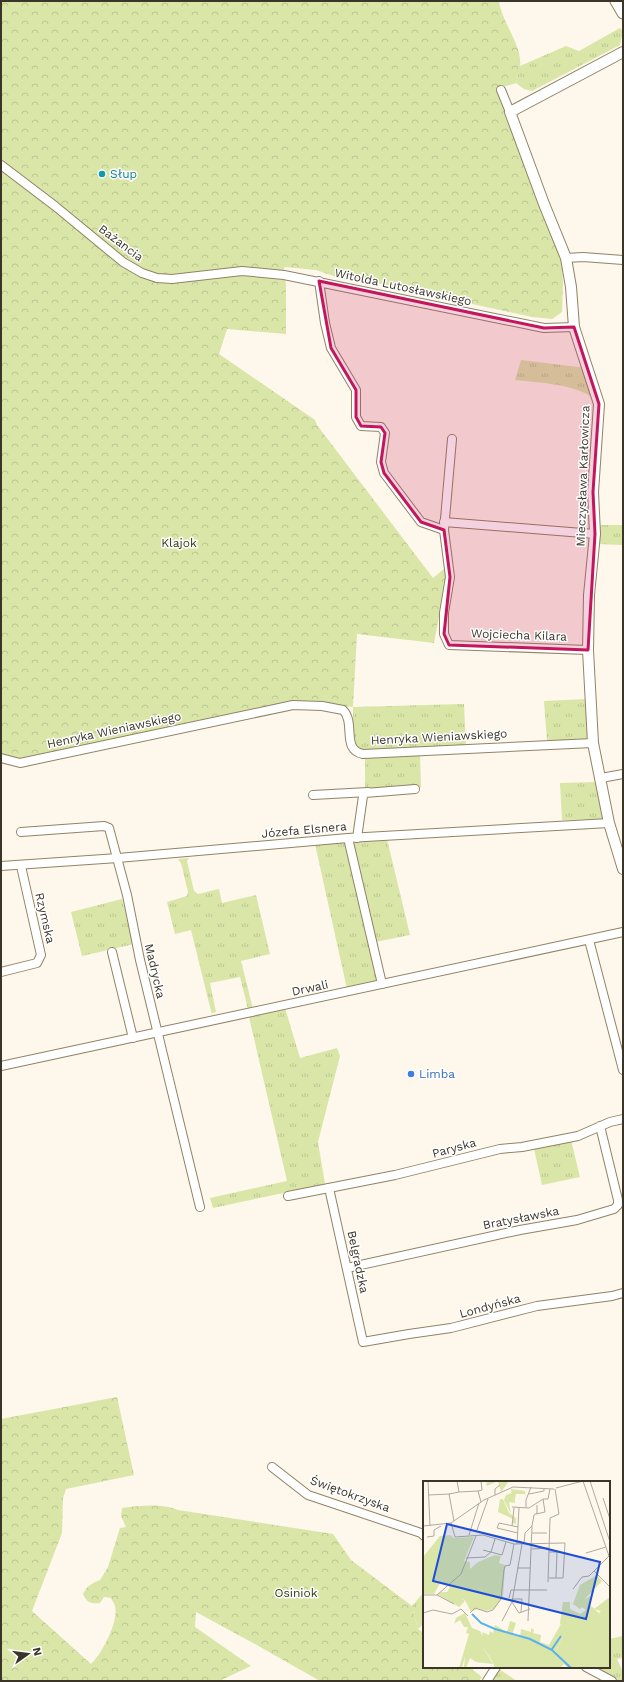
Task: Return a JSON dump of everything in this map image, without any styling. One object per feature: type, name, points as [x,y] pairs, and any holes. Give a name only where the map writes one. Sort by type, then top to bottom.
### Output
[{"type":"main road","points":[[616,1],[623,13]]},
{"type":"street","points":[[501,90],[510,112],[623,52]]},
{"type":"street","name":"Mieczysława Karłowicza","points":[[510,112],[544,204],[566,258],[571,287],[574,327],[599,404],[594,492],[595,534],[589,595],[588,650],[593,743]]},
{"type":"street","name":"Bażancia","points":[[1,165],[55,206],[123,262],[142,274],[157,278],[172,279],[242,271],[284,275],[318,281]]},
{"type":"street","points":[[566,258],[583,257],[623,260]]},
{"type":"street","name":"Witolda Lutosławskiego","points":[[444,526],[421,522],[384,473],[381,462],[385,434],[381,427],[361,426],[356,417],[356,390],[330,348],[318,281],[544,328],[574,327]]},
{"type":"street","points":[[452,439],[444,526],[595,534]]},
{"type":"street","name":"Wojciecha Kilara","points":[[444,526],[450,577],[443,630],[448,645],[588,650]]},
{"type":"street","name":"Henryka Wieniawskiego","points":[[1,758],[20,763],[293,705],[322,706],[343,710],[348,718],[353,749],[358,753],[363,754],[593,743]]},
{"type":"street","points":[[593,743],[609,823],[619,843],[623,870]]},
{"type":"street","points":[[601,778],[623,774]]},
{"type":"street","points":[[313,795],[415,789]]},
{"type":"street","points":[[357,838],[363,796],[368,792]]},
{"type":"street","name":"Józefa Elsnera","points":[[1,866],[21,866],[348,838],[501,829],[552,828],[609,823]]},
{"type":"street","name":"Madrycka","points":[[21,832],[107,826],[111,831],[140,960],[200,1207]]},
{"type":"street","points":[[348,838],[382,984]]},
{"type":"street","name":"Rzymska","points":[[1,972],[37,963],[41,955],[21,866]]},
{"type":"street","name":"Drwali","points":[[1,1066],[623,932]]},
{"type":"street","points":[[589,940],[623,1070]]},
{"type":"street","points":[[112,952],[133,1038]]},
{"type":"street","name":"Paryska","points":[[288,1196],[395,1175],[500,1149],[522,1147],[578,1136],[600,1126],[623,1119]]},
{"type":"street","name":"Bratysławska","points":[[347,1268],[520,1230],[577,1220],[614,1209],[618,1205],[618,1200],[600,1126]]},
{"type":"street","name":"Belgradzka","points":[[329,1188],[363,1342]]},
{"type":"street","name":"Londyńska","points":[[363,1342],[451,1328],[537,1306],[612,1296],[623,1293]]},
{"type":"street","name":"Świętokrzyska","points":[[272,1467],[308,1495],[421,1533],[423,1535]]},
{"type":"street","points":[[488,1681],[495,1668]]},
{"type":"street","points":[[588,1668],[612,1681]]},
{"type":"highlighted area","points":[[319,281],[544,328],[574,327],[599,404],[593,492],[595,534],[588,650],[449,645],[444,634],[450,577],[444,530],[421,522],[384,473],[381,462],[385,433],[381,427],[361,426],[356,417],[356,390],[331,348]]},
{"type":"green space","name":"Klajok","points":[[1,1],[499,1],[504,18],[518,51],[520,67],[516,83],[496,89],[542,210],[561,255],[563,283],[562,312],[552,319],[532,317],[368,281],[342,279],[316,270],[284,267],[286,285],[286,334],[227,329],[219,354],[315,420],[317,425],[433,578],[444,569],[446,580],[434,643],[357,634],[353,707],[292,702],[18,760],[1,754]]},
{"type":"green space","points":[[620,28],[623,31],[620,45],[532,91],[524,89],[516,83],[520,66],[566,46],[579,51]]},
{"type":"green space","points":[[521,360],[586,368],[592,397],[583,392],[564,386],[515,380]]},
{"type":"green space","points":[[597,525],[623,525],[623,545],[597,544]]},
{"type":"green space","points":[[587,699],[590,741],[547,741],[544,701]]},
{"type":"green space","points":[[464,704],[466,748],[364,751],[357,749],[353,745],[353,707]]},
{"type":"green space","points":[[420,754],[421,787],[365,790],[365,757]]},
{"type":"green space","points":[[598,782],[607,819],[562,820],[560,783]]},
{"type":"green space","points":[[387,839],[410,935],[375,942],[353,841]]},
{"type":"green space","points":[[346,843],[379,982],[347,989],[315,844]]},
{"type":"green space","points":[[189,858],[187,861],[194,891],[198,894],[219,889],[222,903],[256,895],[270,954],[241,961],[253,1009],[248,1009],[240,977],[210,983],[216,1012],[212,1013],[213,1019],[191,930],[175,934],[167,902],[187,896],[188,892],[181,863],[178,859]]},
{"type":"green space","points":[[122,899],[134,944],[82,956],[71,912]]},
{"type":"green space","points":[[285,1008],[300,1058],[337,1048],[340,1056],[318,1142],[325,1184],[213,1208],[210,1198],[287,1181],[249,1017]]},
{"type":"green space","points":[[571,1140],[580,1177],[542,1185],[534,1149]]},
{"type":"green space","name":"Osiniok","points":[[117,1397],[134,1475],[66,1489],[63,1498],[62,1533],[32,1611],[91,1664],[100,1653],[109,1637],[116,1612],[111,1598],[104,1597],[100,1603],[92,1603],[86,1599],[83,1594],[90,1585],[100,1580],[108,1567],[120,1528],[126,1527],[121,1516],[122,1508],[165,1506],[178,1510],[333,1534],[351,1560],[412,1606],[418,1629],[423,1632],[423,1668],[470,1668],[482,1677],[479,1681],[320,1681],[196,1612],[195,1627],[251,1666],[219,1681],[1,1681],[1,1419]]},
{"type":"green space","points":[[423,1593],[423,1624],[418,1629],[412,1606]]},
{"type":"green space","points":[[623,1636],[623,1658],[617,1659],[623,1672],[623,1681],[617,1681],[594,1668],[610,1668],[610,1639]]},
{"type":"green space","points":[[499,1669],[517,1681],[491,1681]]},
{"type":"place","name":"Słup","points":[[102,174]]},
{"type":"place","name":"Limba","points":[[411,1074]]}]
